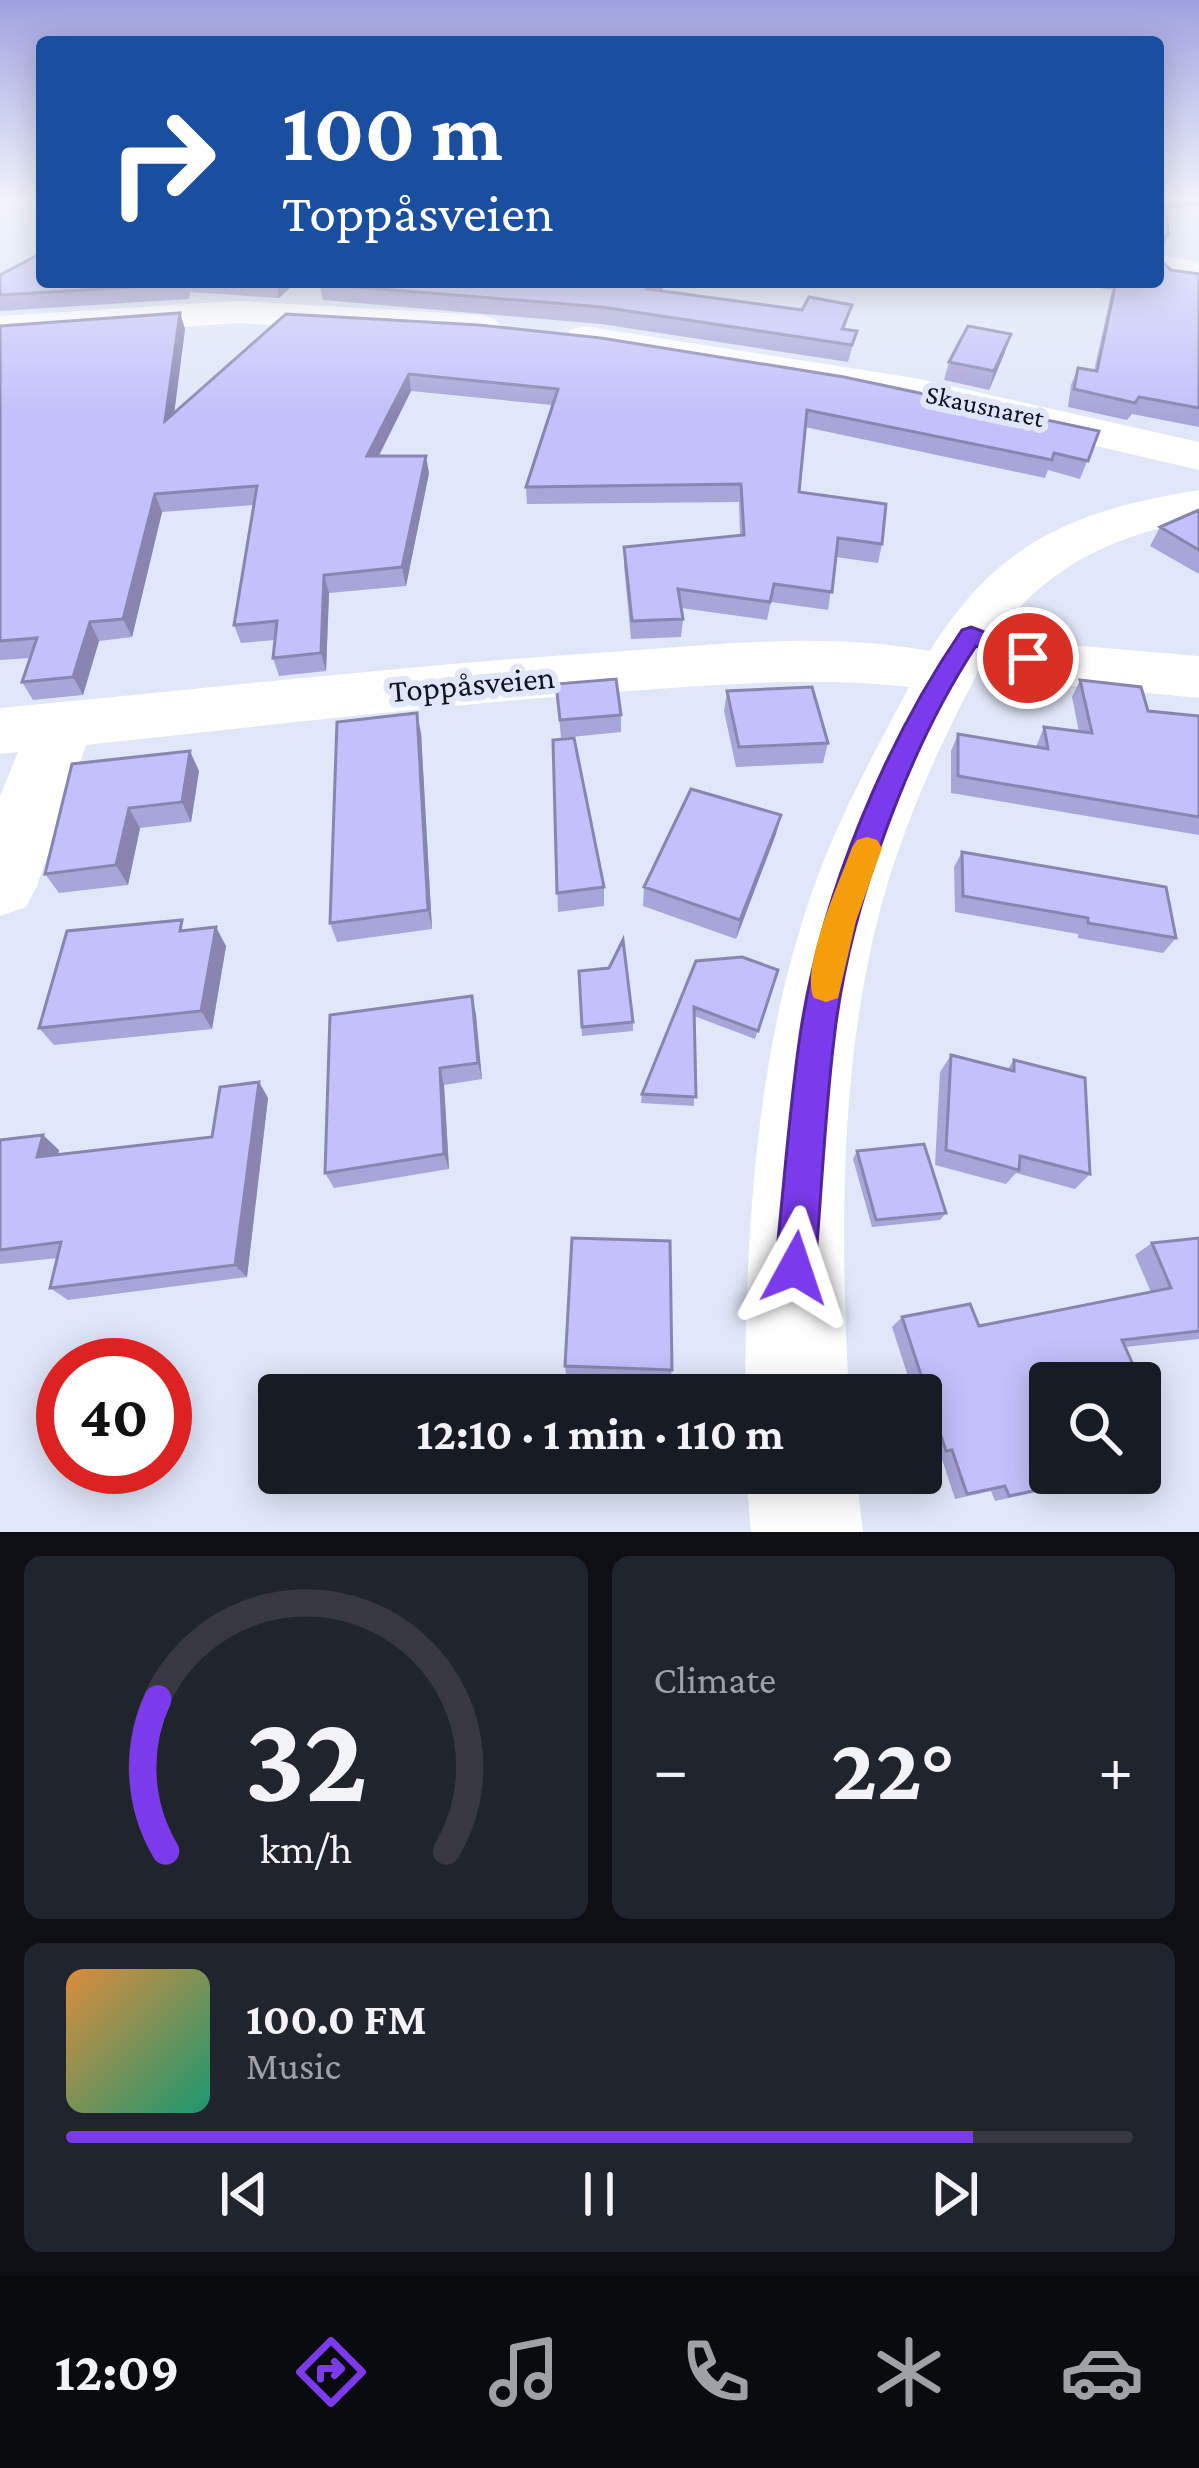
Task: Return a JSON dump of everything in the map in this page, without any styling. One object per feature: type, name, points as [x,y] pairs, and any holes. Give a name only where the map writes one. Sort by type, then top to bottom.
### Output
[{"type":"street","name":"Skausnaret","points":[[0,328],[238,312],[534,332],[770,364],[1099,430],[1199,456]]},
{"type":"street","points":[[770,364],[798,333]]},
{"type":"street","points":[[797,1374],[795,1268],[814,1054],[840,921],[867,848],[958,654],[1007,587],[1045,557],[1152,514],[1199,505]]},
{"type":"street","name":"Toppåsveien","points":[[30,728],[523,677],[958,654],[1199,677]]},
{"type":"street","points":[[0,886],[30,728]]},
{"type":"street","points":[[803,1494],[807,1532]]},
{"type":"building","points":[[36,270],[36,288],[117,288],[0,295],[0,275]]},
{"type":"building","points":[[1164,270],[1199,274],[1199,408],[1139,397],[1135,403],[1074,389],[1078,368],[1097,371],[1115,288],[1164,288]]},
{"type":"building","points":[[368,288],[648,288],[802,310],[809,297],[852,305],[842,329],[857,331],[852,345],[602,307]]},
{"type":"building","points":[[180,313],[165,421],[286,314],[479,325],[601,338],[844,377],[1099,431],[1088,461],[1054,453],[1052,460],[807,410],[799,492],[886,504],[882,544],[838,538],[832,592],[774,584],[770,602],[678,589],[683,619],[632,621],[624,547],[744,535],[741,484],[526,487],[558,389],[409,374],[367,456],[426,456],[402,567],[324,575],[321,653],[273,658],[277,621],[234,625],[257,486],[155,494],[123,619],[90,622],[73,677],[22,682],[37,638],[0,641],[0,326]]},
{"type":"building","points":[[968,326],[1011,334],[994,371],[949,362]]},
{"type":"building","points":[[1199,510],[1199,550],[1160,527]]},
{"type":"building","points":[[616,679],[621,715],[560,720],[556,684]]},
{"type":"building","points":[[1080,680],[1141,687],[1148,711],[1199,716],[1199,817],[958,776],[958,734],[1048,749],[1044,727],[1092,733]]},
{"type":"building","points":[[812,687],[828,743],[739,747],[727,691]]},
{"type":"building","points":[[417,713],[428,910],[330,923],[337,722]]},
{"type":"building","points":[[574,738],[604,887],[557,893],[553,740]]},
{"type":"building","points":[[190,751],[182,802],[129,808],[116,865],[45,874],[72,764]]},
{"type":"building","points":[[691,789],[781,815],[740,920],[644,887]]},
{"type":"building","points":[[962,852],[1166,887],[1176,938],[963,896]]},
{"type":"building","points":[[182,920],[180,931],[216,927],[201,1011],[39,1028],[67,931]]},
{"type":"building","points":[[623,940],[633,1022],[582,1027],[579,971],[609,968]]},
{"type":"building","points":[[742,957],[778,970],[758,1031],[694,1007],[696,1097],[642,1094],[696,961]]},
{"type":"building","points":[[472,996],[478,1063],[440,1068],[444,1154],[325,1173],[330,1015]]},
{"type":"building","points":[[951,1055],[1014,1071],[1014,1060],[1085,1078],[1090,1174],[1020,1156],[1019,1170],[946,1150]]},
{"type":"building","points":[[259,1082],[235,1265],[50,1288],[61,1242],[0,1250],[0,1140],[43,1135],[37,1157],[212,1137],[220,1087]]},
{"type":"building","points":[[924,1144],[946,1213],[876,1220],[857,1151]]},
{"type":"building","points":[[572,1238],[670,1241],[672,1370],[565,1366]]},
{"type":"building","points":[[1199,1238],[1199,1331],[1122,1340],[1132,1362],[1029,1362],[1029,1492],[1009,1496],[1005,1486],[967,1494],[952,1450],[946,1451],[942,1439],[942,1374],[921,1374],[902,1317],[970,1304],[979,1326],[1171,1288],[1152,1243]]},
{"type":"slow traffic","points":[[826,988],[840,921],[867,848]]},
{"type":"route","points":[[795,1268],[818,1028],[840,921],[867,848],[909,746],[945,674],[971,635],[1028,658]]}]
